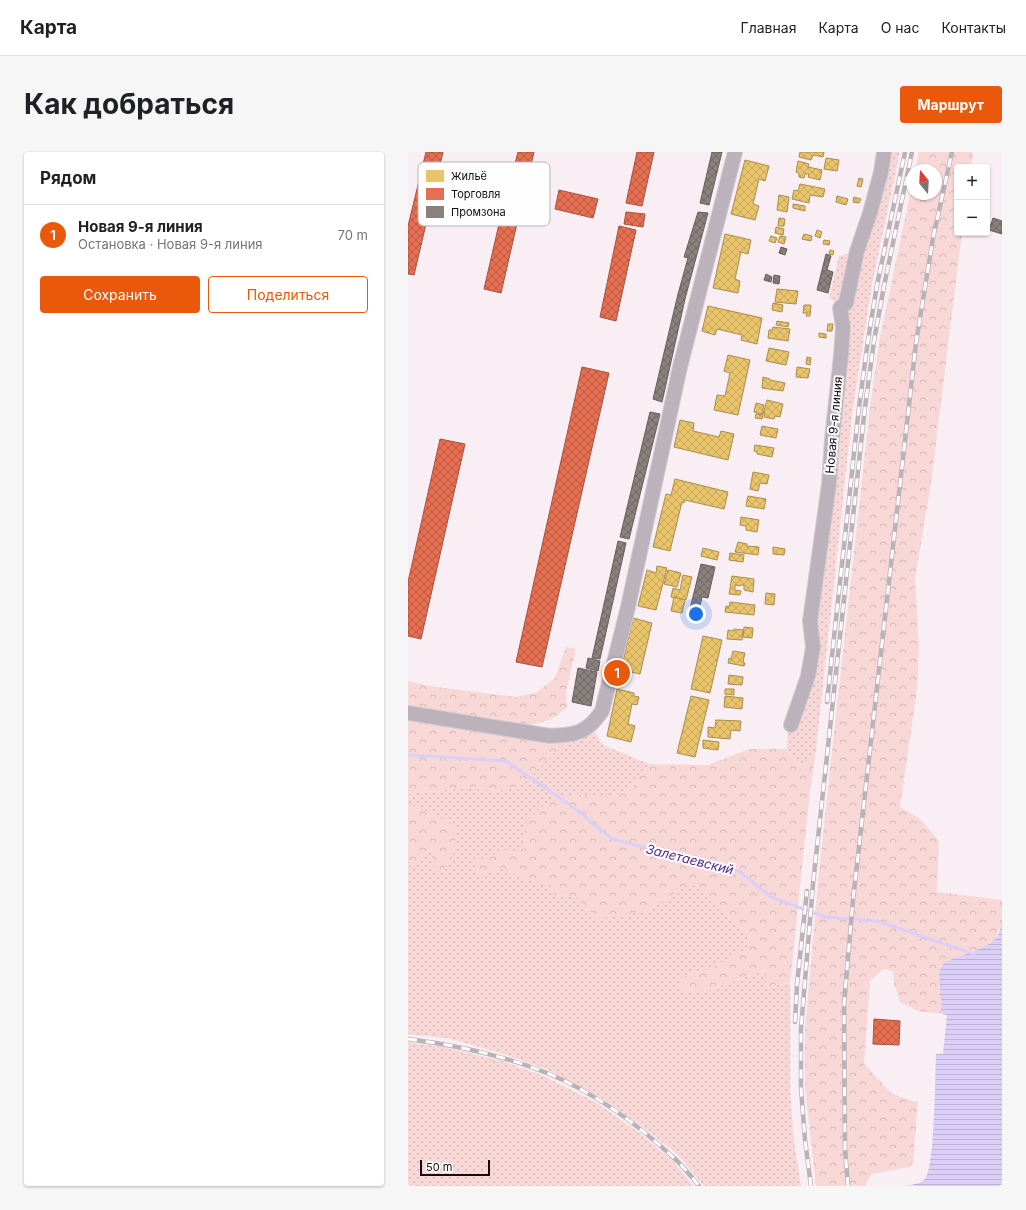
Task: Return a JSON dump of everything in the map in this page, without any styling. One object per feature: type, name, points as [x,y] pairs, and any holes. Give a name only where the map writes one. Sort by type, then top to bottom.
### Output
[{"type":"street","points":[[408,713],[550,736],[568,735],[584,730],[594,722],[602,712],[628,607],[680,367],[735,152]]},
{"type":"street","name":"Новая 9-я линия","points":[[791,725],[808,676],[813,647],[810,621],[829,484],[843,327],[840,308],[846,303],[857,251],[870,213],[881,172],[884,152]]},
{"type":"green space","points":[[879,152],[900,152],[872,284],[853,407],[816,750],[799,766],[787,749],[788,725],[804,677],[824,483],[825,440],[839,328],[836,303],[829,298],[839,256],[847,254],[855,249]]},
{"type":"green space","points":[[919,152],[973,152],[971,164],[954,164],[954,236],[962,236],[930,491],[915,577],[919,648],[917,690],[900,807],[920,819],[939,841],[937,892],[1002,900],[1002,922],[995,940],[991,943],[944,963],[942,1014],[918,1011],[900,1002],[894,983],[893,971],[883,969],[870,981],[864,1064],[891,1093],[918,1102],[913,1163],[909,1167],[872,1174],[866,1183],[866,1186],[816,1186],[805,1088],[805,1029],[818,882],[870,408],[879,342],[909,200],[942,200],[942,164],[916,164]]},
{"type":"green space","points":[[566,647],[576,649],[566,692],[567,707],[546,721],[531,725],[408,706],[408,681],[429,686],[516,697],[537,692],[555,678]]},
{"type":"green space","points":[[408,720],[530,739],[566,742],[519,787],[492,791],[474,787],[408,794]]},
{"type":"green space","points":[[595,732],[603,745],[649,764],[628,793],[601,796],[574,794],[525,823],[524,854],[503,851],[476,876],[502,868],[524,879],[552,884],[555,895],[577,897],[650,910],[691,882],[737,926],[749,932],[751,947],[707,970],[682,977],[703,992],[766,970],[767,987],[790,983],[790,1090],[794,1141],[801,1186],[704,1186],[677,1154],[644,1128],[600,1097],[546,1069],[501,1053],[446,1038],[408,1034],[408,865],[413,866],[422,856],[432,850],[432,862],[438,874],[451,861],[453,850],[414,806],[408,809],[408,794],[474,787],[492,791],[519,787],[566,742]]},
{"type":"green space","points":[[749,749],[787,749],[799,766],[816,750],[810,791],[790,983],[767,987],[765,970],[703,992],[679,991],[682,977],[707,970],[751,946],[749,932],[737,926],[691,882],[650,910],[597,919],[577,897],[555,895],[551,884],[524,879],[502,868],[476,876],[475,862],[503,851],[524,854],[525,823],[542,806],[574,794],[601,796],[628,793],[649,764],[708,765]]},
{"type":"green space","points":[[414,806],[450,822],[457,833],[451,861],[438,875],[432,862],[432,850],[422,856],[413,866],[408,865],[408,809]]},
{"type":"green space","points":[[408,1042],[443,1047],[502,1061],[544,1076],[597,1103],[641,1134],[672,1160],[694,1186],[408,1186]]},
{"type":"shaded area","points":[[1002,922],[1002,1186],[905,1186],[913,1185],[925,1179],[931,1158],[936,1054],[943,1054],[947,1015],[942,1014],[939,971],[944,963],[991,943],[998,936]]},
{"type":"building: Жильё","points":[[800,152],[824,152],[823,157],[813,155],[811,160],[799,157]]},
{"type":"building: Жильё","points":[[826,158],[839,160],[837,171],[824,169]]},
{"type":"building: Жильё","points":[[745,160],[769,166],[765,181],[759,179],[753,204],[759,206],[755,220],[731,214]]},
{"type":"building: Жильё","points":[[798,161],[809,164],[808,167],[822,170],[820,180],[808,177],[809,174],[805,174],[804,178],[799,177],[799,173],[796,172]]},
{"type":"building: Жильё","points":[[859,178],[863,179],[861,187],[857,186]]},
{"type":"building: Жильё","points":[[800,184],[825,189],[823,197],[810,195],[809,203],[792,199],[794,190],[798,191]]},
{"type":"building: Жильё","points":[[779,195],[789,197],[787,212],[777,210]]},
{"type":"building: Жильё","points":[[837,196],[848,199],[846,205],[836,202]]},
{"type":"building: Жильё","points":[[854,197],[861,199],[859,203],[853,202]]},
{"type":"building: Жильё","points":[[793,204],[805,206],[805,211],[793,208]]},
{"type":"building: Жильё","points":[[779,218],[785,219],[784,226],[778,226]]},
{"type":"building: Жильё","points":[[776,227],[784,229],[783,235],[775,233]]},
{"type":"building: Жильё","points":[[817,230],[822,232],[820,238],[815,236]]},
{"type":"building: Жильё","points":[[725,234],[751,240],[748,254],[741,252],[735,279],[740,281],[738,293],[713,288]]},
{"type":"building: Жильё","points":[[804,234],[812,236],[811,241],[802,239]]},
{"type":"building: Жильё","points":[[771,236],[777,238],[775,243],[769,241]]},
{"type":"building: Жильё","points":[[780,236],[786,237],[784,244],[778,242]]},
{"type":"building: Жильё","points":[[824,240],[830,241],[829,245],[823,244]]},
{"type":"building: Жильё","points":[[830,250],[834,251],[833,255],[829,254]]},
{"type":"building: Жильё","points":[[777,289],[798,291],[796,304],[775,302]]},
{"type":"building: Жильё","points":[[773,303],[783,305],[782,312],[772,310]]},
{"type":"building: Жильё","points":[[804,305],[811,305],[810,316],[806,316],[807,313],[803,313]]},
{"type":"building: Жильё","points":[[708,306],[762,318],[757,344],[741,340],[742,335],[717,329],[715,335],[702,331]]},
{"type":"building: Жильё","points":[[777,321],[789,323],[788,327],[776,325]]},
{"type":"building: Жильё","points":[[828,324],[833,324],[832,331],[827,331]]},
{"type":"building: Жильё","points":[[773,327],[790,329],[788,341],[768,338],[769,330],[772,330]]},
{"type":"building: Жильё","points":[[819,333],[826,334],[826,338],[819,337]]},
{"type":"building: Жильё","points":[[769,348],[789,352],[786,365],[766,361]]},
{"type":"building: Жильё","points":[[728,355],[750,360],[738,415],[714,410],[717,395],[725,396],[730,373],[724,371]]},
{"type":"building: Жильё","points":[[807,357],[811,358],[810,365],[806,364]]},
{"type":"building: Жильё","points":[[797,367],[810,369],[808,378],[796,377]]},
{"type":"building: Жильё","points":[[763,377],[785,383],[783,391],[762,388]]},
{"type":"building: Жильё","points":[[767,400],[783,404],[780,417],[775,416],[774,419],[764,417],[765,414],[763,414]]},
{"type":"building: Жильё","points":[[756,403],[764,405],[762,414],[754,412]]},
{"type":"building: Жильё","points":[[756,414],[763,415],[762,419],[755,418]]},
{"type":"building: Жильё","points":[[680,420],[694,423],[693,431],[719,437],[721,431],[734,434],[728,460],[674,447]]},
{"type":"building: Жильё","points":[[762,426],[778,429],[776,438],[760,435]]},
{"type":"building: Жильё","points":[[755,445],[774,448],[772,457],[757,454],[757,452],[754,451]]},
{"type":"building: Жильё","points":[[753,472],[769,475],[767,484],[760,483],[758,491],[750,489]]},
{"type":"building: Жильё","points":[[675,479],[728,492],[724,509],[685,500],[684,503],[682,502],[670,551],[653,547],[666,494],[671,495]]},
{"type":"building: Жильё","points":[[748,496],[766,499],[764,509],[746,506]]},
{"type":"building: Жильё","points":[[741,517],[759,520],[757,532],[746,530],[746,526],[740,525]]},
{"type":"building: Жильё","points":[[738,542],[747,544],[747,546],[759,547],[758,555],[735,552]]},
{"type":"building: Жильё","points":[[773,547],[785,549],[784,555],[773,554]]},
{"type":"building: Жильё","points":[[703,548],[719,552],[717,560],[701,556]]},
{"type":"building: Жильё","points":[[730,553],[744,555],[743,562],[729,560]]},
{"type":"building: Жильё","points":[[657,566],[667,568],[656,610],[638,606],[647,570],[656,573]]},
{"type":"building: Жильё","points":[[668,570],[681,573],[677,587],[664,584]]},
{"type":"building: Жильё","points":[[683,575],[692,577],[686,600],[671,597],[673,588],[680,590]]},
{"type":"building: Жильё","points":[[732,576],[754,579],[753,592],[744,590],[744,585],[735,585],[735,590],[741,591],[740,595],[729,594]]},
{"type":"building: Жильё","points":[[766,593],[775,594],[774,605],[765,604]]},
{"type":"building: Жильё","points":[[674,597],[685,600],[682,613],[671,611]]},
{"type":"building: Жильё","points":[[730,602],[755,605],[754,615],[725,612],[726,606],[729,607]]},
{"type":"building: Жильё","points":[[633,618],[652,623],[640,674],[621,670]]},
{"type":"building: Жильё","points":[[744,627],[753,628],[752,638],[743,637]]},
{"type":"building: Жильё","points":[[734,629],[743,630],[742,640],[727,639],[728,630],[734,631]]},
{"type":"building: Жильё","points":[[703,636],[722,640],[710,693],[691,689]]},
{"type":"building: Жильё","points":[[733,651],[745,653],[743,662],[745,663],[744,666],[728,663],[729,658],[731,659]]},
{"type":"building: Жильё","points":[[729,675],[743,677],[742,685],[728,684]]},
{"type":"building: Жильё","points":[[617,689],[634,693],[634,696],[639,697],[637,705],[632,704],[628,724],[635,726],[631,742],[607,736]]},
{"type":"building: Жильё","points":[[725,689],[734,689],[734,695],[725,694]]},
{"type":"building: Жильё","points":[[691,696],[709,700],[695,757],[677,753]]},
{"type":"building: Жильё","points":[[725,696],[743,698],[742,709],[724,707]]},
{"type":"building: Жильё","points":[[716,720],[741,721],[740,731],[731,730],[730,739],[708,737],[708,727],[715,728]]},
{"type":"building: Жильё","points":[[703,740],[719,742],[718,750],[703,748]]},
{"type":"building: Торговля","points":[[426,152],[443,152],[441,162],[424,162]]},
{"type":"building: Торговля","points":[[518,152],[534,152],[532,162],[515,162]]},
{"type":"building: Торговля","points":[[637,152],[654,152],[642,206],[626,203]]},
{"type":"building: Торговля","points":[[418,185],[418,226],[426,226],[414,275],[408,274],[408,226]]},
{"type":"building: Торговля","points":[[559,190],[598,199],[593,218],[555,209]]},
{"type":"building: Торговля","points":[[626,212],[645,214],[643,227],[624,224]]},
{"type":"building: Торговля","points":[[499,226],[516,226],[501,293],[484,289]]},
{"type":"building: Торговля","points":[[619,226],[636,230],[616,321],[600,317]]},
{"type":"building: Торговля","points":[[582,367],[609,373],[542,667],[516,662]]},
{"type":"building: Торговля","points":[[440,439],[465,444],[421,639],[408,636],[408,582]]},
{"type":"building: Торговля","points":[[874,1019],[900,1021],[899,1045],[873,1044]]},
{"type":"building: Промзона","points":[[712,152],[722,152],[709,205],[700,203]]},
{"type":"building: Промзона","points":[[698,212],[708,213],[685,299],[662,402],[653,399],[688,258],[684,257]]},
{"type":"building: Промзона","points":[[993,218],[1002,221],[1002,234],[990,230]]},
{"type":"building: Промзона","points":[[781,247],[787,249],[785,255],[779,253]]},
{"type":"building: Промзона","points":[[826,254],[831,256],[827,270],[833,272],[828,293],[817,290]]},
{"type":"building: Промзона","points":[[766,274],[772,277],[771,282],[764,280]]},
{"type":"building: Промзона","points":[[774,275],[780,276],[779,284],[773,283]]},
{"type":"building: Промзона","points":[[650,412],[660,414],[629,539],[620,537]]},
{"type":"building: Промзона","points":[[618,541],[626,543],[600,659],[592,658]]},
{"type":"building: Промзона","points":[[701,564],[715,567],[708,598],[702,597],[698,615],[689,613]]},
{"type":"building: Промзона","points":[[588,658],[600,661],[598,671],[586,668]]},
{"type":"building: Промзона","points":[[578,668],[597,672],[591,706],[572,702]]},
{"type":"waterway","name":"Залетаевский","points":[[408,755],[506,761],[577,810],[612,839],[739,871],[771,897],[825,917],[877,921],[974,954]]},
{"type":"railway","points":[[827,702],[859,407],[868,340],[877,285],[905,152]]},
{"type":"railway","points":[[811,1186],[805,1140],[801,1088],[801,1029],[813,884],[865,407],[874,341],[884,286],[912,152]]},
{"type":"railway","points":[[848,1186],[845,1149],[844,1004],[853,900],[916,343],[933,238],[952,152]]},
{"type":"railway","points":[[795,1022],[797,984],[807,891]]},
{"type":"railway","points":[[408,1039],[443,1044],[496,1056],[547,1073],[581,1089],[629,1120],[659,1144],[676,1160],[699,1186]]},
{"type":"place","name":"Новая 9-я линия","points":[[617,673]]}]
